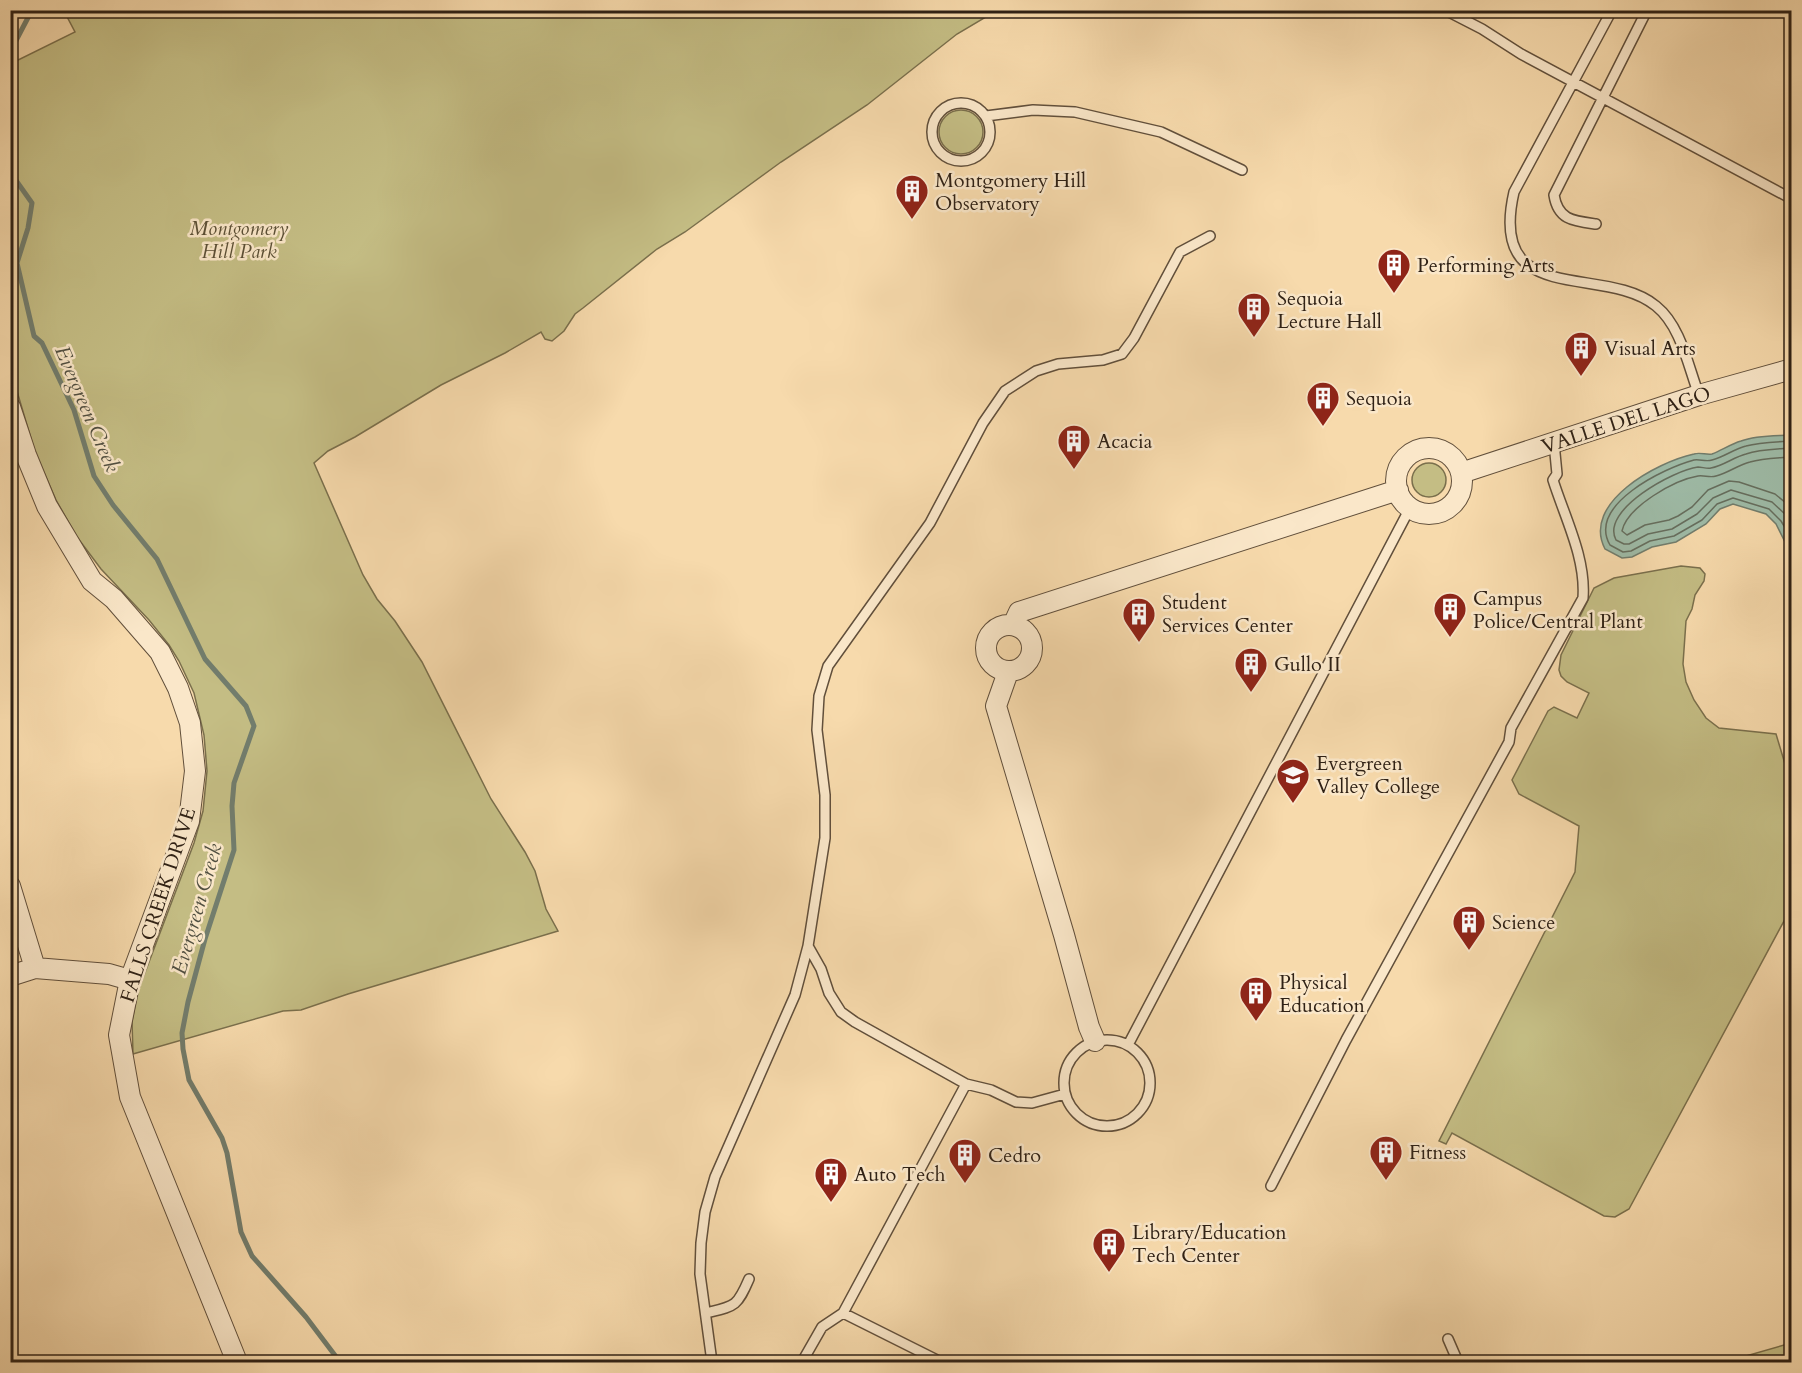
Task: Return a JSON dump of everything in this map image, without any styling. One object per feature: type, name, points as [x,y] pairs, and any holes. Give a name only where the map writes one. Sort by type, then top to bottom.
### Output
[{"type":"street","name":"VALLE DEL LAGO","points":[[1461,473],[1699,396],[1791,369]]},
{"type":"street","name":"FALLS CREEK DRIVE","points":[[10,407],[26,455],[47,506],[92,581],[114,599],[160,652],[178,688],[190,723],[195,771],[189,820],[130,980],[120,1035],[130,1097],[237,1362]]},
{"type":"street","points":[[1420,449],[1441,450],[1457,464],[1461,473],[1462,484],[1459,495],[1452,505],[1432,514],[1420,513],[1402,501],[1396,480],[1403,461],[1420,449]]},
{"type":"street","points":[[1013,625],[1019,612],[1398,490]]},
{"type":"street","points":[[1013,625],[1026,633],[1030,640],[1031,655],[1023,667],[1008,672],[994,666],[989,661],[985,646],[987,638],[998,627],[1013,625]]},
{"type":"street","points":[[1008,672],[996,706],[1095,1041]]},
{"type":"street","points":[[10,886],[35,968]]},
{"type":"street","points":[[10,976],[35,968],[109,974],[130,980]]},
{"type":"lane","points":[[1445,10],[1791,199]]},
{"type":"lane","points":[[1612,10],[1514,192],[1509,213],[1509,231],[1514,247],[1523,260],[1546,275],[1559,280],[1621,290],[1640,296],[1656,306],[1668,318],[1676,333],[1699,396]]},
{"type":"lane","points":[[1596,224],[1576,222],[1564,215],[1556,208],[1554,195],[1647,10]]},
{"type":"lane","points":[[986,116],[990,126],[990,137],[980,155],[970,160],[949,159],[934,145],[931,134],[937,114],[944,107],[963,102],[972,104],[986,116],[1033,110],[1076,112],[1161,132],[1242,170]]},
{"type":"lane","points":[[712,1362],[700,1274],[705,1212],[715,1177],[795,995],[808,946],[825,838],[825,795],[817,730],[819,696],[828,666],[930,523],[984,423],[1005,391],[1036,371],[1058,363],[1102,360],[1122,354],[1134,338],[1180,252],[1210,236]]},
{"type":"lane","points":[[1271,1186],[1346,1040],[1509,742],[1511,728],[1583,598],[1581,563],[1554,480],[1557,474],[1554,443]]},
{"type":"lane","points":[[1128,1045],[1410,508]]},
{"type":"lane","points":[[808,946],[821,969],[829,993],[841,1012],[966,1084],[991,1090],[1016,1102],[1032,1103],[1065,1094]]},
{"type":"lane","points":[[1112,1040],[1128,1045],[1140,1055],[1148,1068],[1150,1083],[1147,1098],[1139,1112],[1127,1121],[1112,1126],[1097,1125],[1083,1118],[1072,1108],[1065,1094],[1064,1080],[1070,1062],[1083,1047],[1095,1041],[1112,1040]]},
{"type":"lane","points":[[802,1362],[822,1327],[843,1313],[966,1084]]},
{"type":"lane","points":[[706,1313],[729,1308],[740,1300],[749,1279]]},
{"type":"lane","points":[[843,1313],[941,1362]]},
{"type":"lane","points":[[1448,1340],[1458,1362]]},
{"type":"green space","name":"Montgomery Hill Park","points":[[64,11],[996,11],[957,34],[867,105],[781,162],[685,232],[657,249],[575,314],[564,331],[552,341],[545,339],[541,332],[441,385],[328,451],[314,463],[363,575],[377,599],[395,621],[422,662],[491,799],[535,871],[546,909],[558,931],[301,1010],[283,1011],[133,1054],[132,1021],[138,991],[194,843],[203,811],[207,771],[204,735],[194,693],[179,661],[149,620],[101,569],[77,537],[56,500],[35,452],[11,371],[10,64],[75,32]]},
{"type":"green space","points":[[961,110],[977,116],[983,132],[977,148],[961,154],[945,148],[939,132],[945,116]]},
{"type":"green space","points":[[1429,463],[1441,468],[1446,480],[1441,492],[1429,497],[1417,492],[1412,480],[1417,468]]},
{"type":"green space","points":[[1681,566],[1700,568],[1705,574],[1686,621],[1683,664],[1686,682],[1694,700],[1706,718],[1719,728],[1776,734],[1791,784],[1791,908],[1629,1209],[1615,1217],[1604,1216],[1452,1133],[1446,1144],[1439,1141],[1575,872],[1579,826],[1519,794],[1512,780],[1548,711],[1554,707],[1577,718],[1589,693],[1567,682],[1561,676],[1559,670],[1561,655],[1594,588],[1614,578]]},
{"type":"green space","points":[[1791,1343],[1791,1362],[1725,1362]]},
{"type":"water","points":[[1791,435],[1791,554],[1776,524],[1766,514],[1733,504],[1720,509],[1706,524],[1676,542],[1652,547],[1632,557],[1622,558],[1605,549],[1600,532],[1604,516],[1613,501],[1643,475],[1679,458],[1696,453],[1712,454],[1747,439]]},
{"type":"waterway","name":"Evergreen Creek","points":[[10,52],[32,10]]},
{"type":"waterway","name":"Evergreen Creek","points":[[10,172],[32,203],[28,228],[17,263],[34,336],[42,343],[74,410],[94,476],[113,505],[157,559],[205,659],[246,706],[254,726],[234,783],[232,806],[234,850],[205,939],[188,1002],[182,1033],[183,1049],[189,1080],[222,1138],[227,1153],[241,1232],[252,1256],[306,1317],[340,1362]]},
{"type":"place","name":"Montgomery Hill Observatory","points":[[912,220]]},
{"type":"place","name":"Performing Arts","points":[[1394,294]]},
{"type":"place","name":"Sequoia Lecture Hall","points":[[1254,338]]},
{"type":"place","name":"Visual Arts","points":[[1581,377]]},
{"type":"place","name":"Sequoia","points":[[1323,427]]},
{"type":"place","name":"Acacia","points":[[1074,470]]},
{"type":"place","name":"Campus Police/Central Plant","points":[[1450,638]]},
{"type":"place","name":"Student Services Center","points":[[1139,643]]},
{"type":"place","name":"Gullo II","points":[[1251,693]]},
{"type":"place","name":"Evergreen Valley College","points":[[1293,804]]},
{"type":"place","name":"Science","points":[[1469,951]]},
{"type":"place","name":"Physical Education","points":[[1256,1022]]},
{"type":"place","name":"Fitness","points":[[1386,1181]]},
{"type":"place","name":"Cedro","points":[[965,1184]]},
{"type":"place","name":"Auto Tech","points":[[831,1203]]},
{"type":"place","name":"Library/Education Tech Center","points":[[1109,1273]]}]
